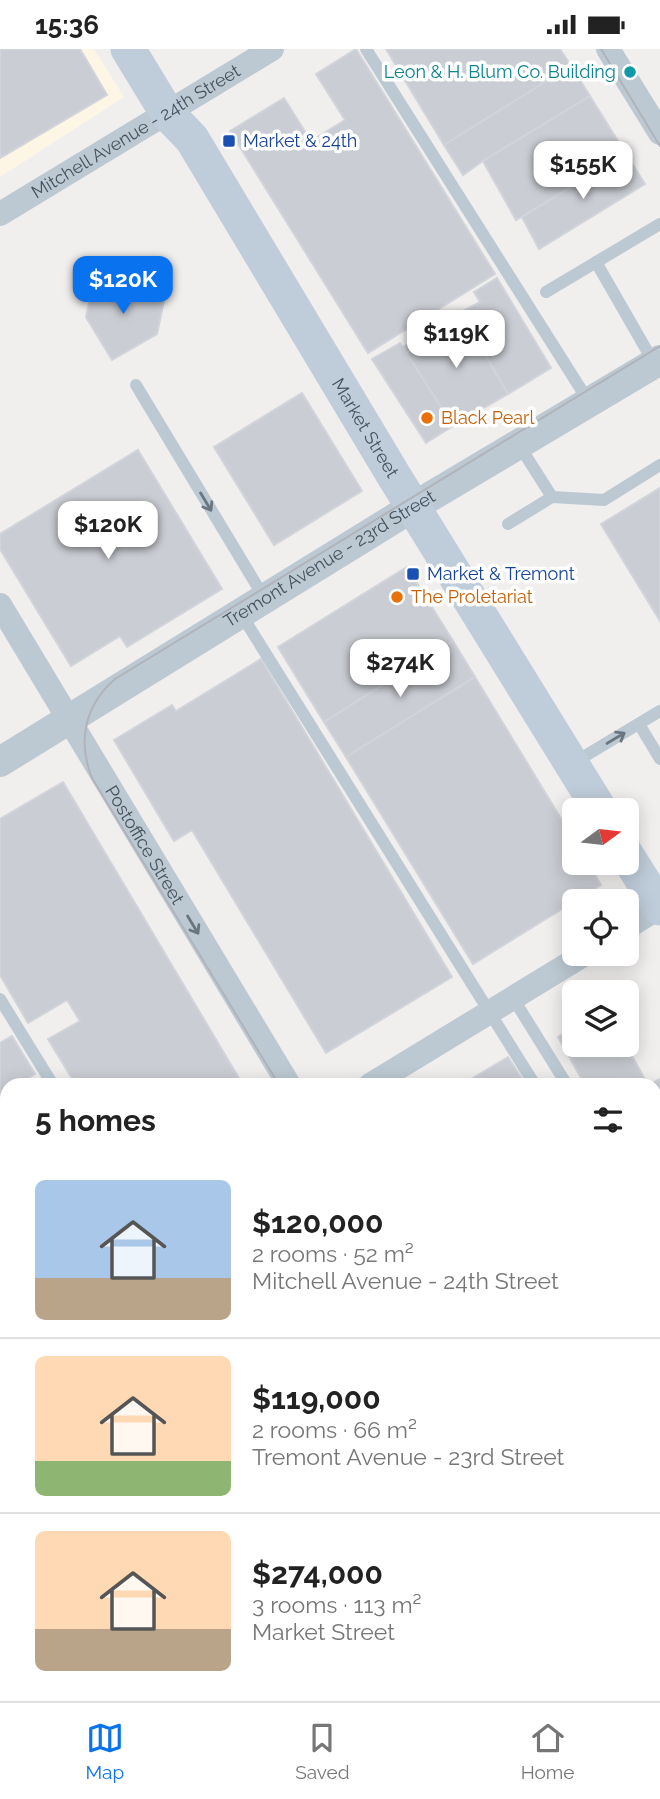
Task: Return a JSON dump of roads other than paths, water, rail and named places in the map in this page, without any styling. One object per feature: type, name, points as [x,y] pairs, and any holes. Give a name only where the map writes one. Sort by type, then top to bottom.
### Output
[{"type":"main road","name":"Market Street","points":[[128,49],[167,113],[192,139],[413,507],[592,798]]},
{"type":"main road","points":[[639,874],[660,907]]},
{"type":"street","name":"Mitchell Avenue - 24th Street","points":[[0,214],[272,49]]},
{"type":"street","points":[[608,49],[660,133]]},
{"type":"street","name":"Tremont Avenue - 23rd Street","points":[[0,762],[413,507],[657,361]]},
{"type":"street","name":"Postoffice Street","points":[[0,605],[285,1078]]},
{"type":"street","points":[[639,920],[660,907]]},
{"type":"street","points":[[382,1078],[565,966]]},
{"type":"lane","points":[[366,49],[590,403]]},
{"type":"lane","points":[[546,292],[660,224]]},
{"type":"lane","points":[[596,262],[657,361]]},
{"type":"lane","points":[[136,385],[171,444],[253,606],[531,1078]]},
{"type":"lane","points":[[519,445],[552,497]]},
{"type":"lane","points":[[508,524],[552,497],[604,500],[660,465]]},
{"type":"lane","points":[[571,764],[660,711]]},
{"type":"lane","points":[[639,724],[660,759]]},
{"type":"lane","points":[[513,998],[563,1078]]},
{"type":"lane","points":[[0,999],[49,1078]]},
{"type":"tram line","points":[[601,49],[660,146]]},
{"type":"tram line","points":[[275,1078],[92,778],[87,764],[85,737],[87,724],[97,700],[115,679],[660,346]]},
{"type":"place","name":"Leon & H. Blum Co. Building","points":[[630,72]]},
{"type":"place","name":"Market & 24th","points":[[229,141]]},
{"type":"place","name":"Black Pearl","points":[[427,418]]},
{"type":"place","name":"Market & Tremont","points":[[413,574]]},
{"type":"place","name":"The Proletariat","points":[[397,597]]}]
